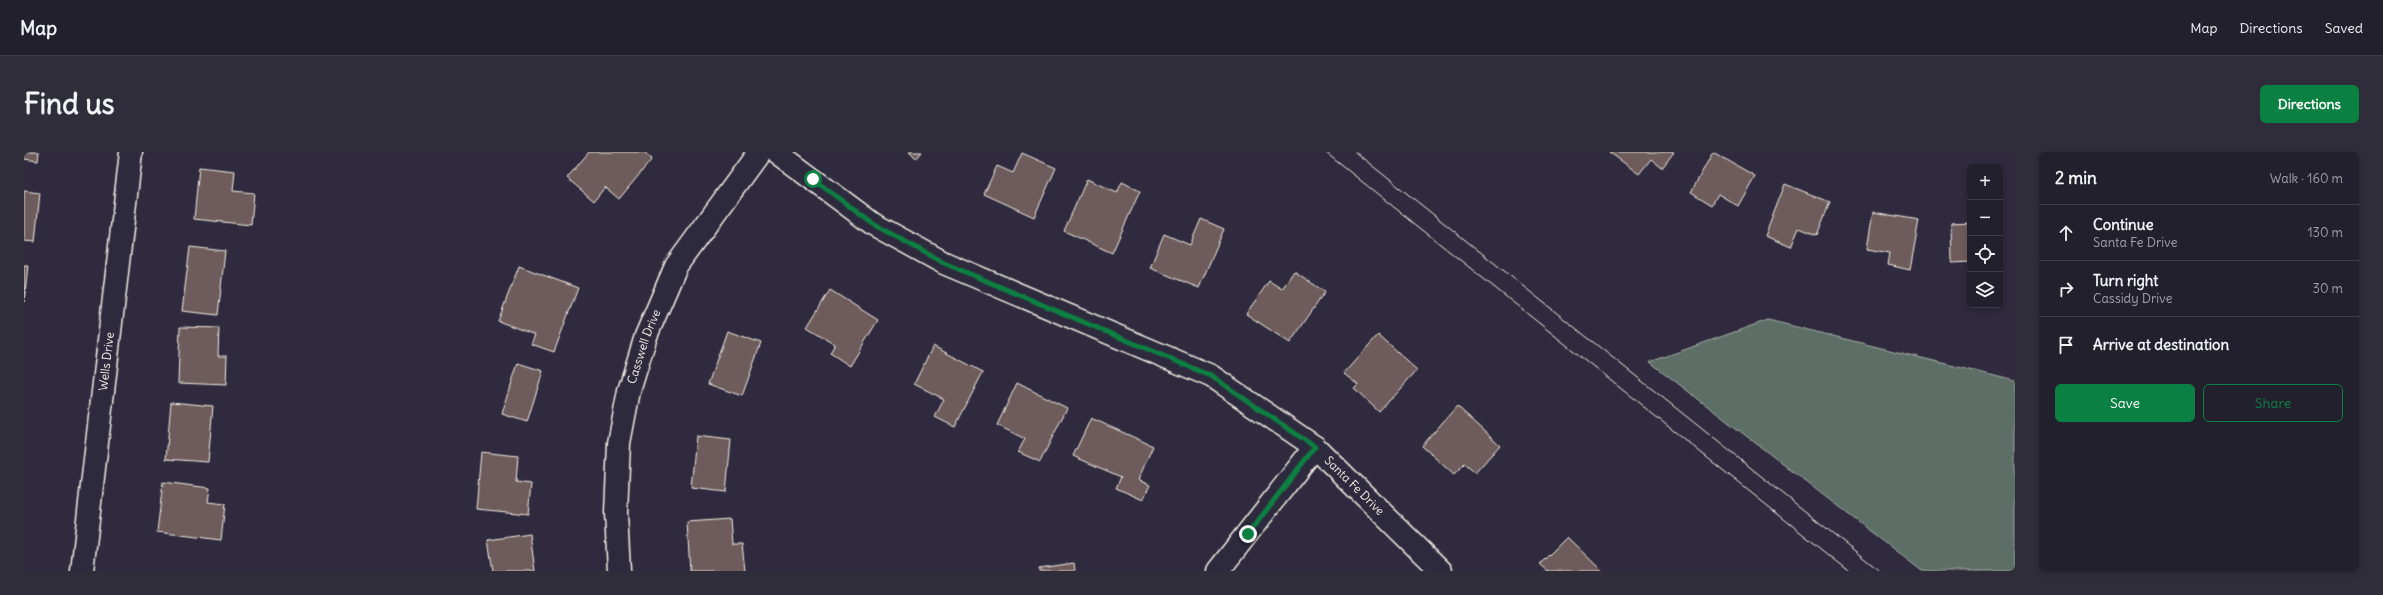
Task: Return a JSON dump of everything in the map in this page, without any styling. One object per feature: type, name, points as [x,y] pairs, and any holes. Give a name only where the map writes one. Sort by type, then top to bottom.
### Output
[{"type":"street","name":"Wells Drive","points":[[82,571],[131,152]]},
{"type":"street","name":"Casswell Drive","points":[[619,571],[616,513],[619,443],[629,392],[646,336],[676,266],[759,152]]},
{"type":"street","name":"Santa Fe Drive","points":[[776,152],[873,224],[944,263],[1211,376],[1315,447],[1441,571]]},
{"type":"street","points":[[1218,571],[1315,447]]},
{"type":"green space","points":[[1768,320],[2015,381],[2015,571],[1922,571],[1650,362]]},
{"type":"building","points":[[24,152],[39,152],[38,161],[24,159]]},
{"type":"building","points":[[589,152],[644,152],[652,159],[619,199],[605,187],[594,201],[567,178]]},
{"type":"building","points":[[909,152],[922,152],[916,159]]},
{"type":"building","points":[[1609,152],[1674,152],[1662,168],[1651,159],[1639,174]]},
{"type":"building","points":[[1713,152],[1755,176],[1738,206],[1718,194],[1712,205],[1691,192]]},
{"type":"building","points":[[1022,153],[1056,168],[1034,217],[984,194],[997,166],[1013,173]]},
{"type":"building","points":[[199,167],[235,171],[233,191],[254,193],[251,225],[194,219]]},
{"type":"building","points":[[1087,179],[1117,193],[1122,182],[1140,191],[1112,253],[1064,231]]},
{"type":"building","points":[[1785,184],[1830,202],[1817,235],[1799,228],[1791,247],[1765,236]]},
{"type":"building","points":[[24,191],[40,193],[35,242],[24,241]]},
{"type":"building","points":[[1873,212],[1919,220],[1910,270],[1888,265],[1890,253],[1867,249]]},
{"type":"building","points":[[1201,219],[1224,229],[1199,288],[1150,268],[1164,234],[1190,245]]},
{"type":"building","points":[[1967,222],[1967,262],[1952,263],[1951,223]]},
{"type":"building","points":[[190,247],[225,251],[218,315],[182,311]]},
{"type":"building","points":[[24,265],[28,265],[24,302]]},
{"type":"building","points":[[519,266],[578,288],[554,352],[531,344],[535,335],[498,321]]},
{"type":"building","points":[[1294,271],[1325,292],[1290,343],[1246,314],[1269,281],[1282,289]]},
{"type":"building","points":[[830,290],[878,320],[850,366],[830,353],[835,344],[807,327]]},
{"type":"building","points":[[180,327],[219,328],[218,356],[227,356],[226,385],[178,383]]},
{"type":"building","points":[[727,331],[761,343],[742,396],[708,384]]},
{"type":"building","points":[[1378,335],[1417,370],[1379,412],[1354,388],[1358,384],[1344,373]]},
{"type":"building","points":[[933,346],[983,372],[955,427],[935,417],[944,399],[914,384]]},
{"type":"building","points":[[518,363],[543,371],[527,422],[502,414]]},
{"type":"building","points":[[1017,383],[1067,408],[1040,462],[1018,452],[1025,439],[997,425]]},
{"type":"building","points":[[171,402],[213,406],[208,462],[166,459]]},
{"type":"building","points":[[1457,406],[1500,445],[1475,473],[1465,464],[1454,475],[1422,446]]},
{"type":"building","points":[[1091,418],[1153,446],[1138,480],[1150,485],[1143,500],[1116,488],[1121,477],[1073,456]]},
{"type":"building","points":[[696,436],[731,440],[726,492],[691,488]]},
{"type":"building","points":[[481,452],[518,456],[516,482],[531,484],[528,514],[476,509]]},
{"type":"building","points":[[163,482],[210,488],[208,502],[225,504],[221,540],[157,532]]},
{"type":"building","points":[[730,519],[732,544],[742,544],[745,571],[690,571],[687,522]]},
{"type":"building","points":[[530,534],[535,571],[493,571],[488,540]]},
{"type":"building","points":[[1567,537],[1602,571],[1548,571],[1540,564]]},
{"type":"building","points":[[1074,563],[1075,571],[1039,571],[1039,568]]},
{"type":"tram line","points":[[1325,152],[1849,571]]},
{"type":"tram line","points":[[1355,152],[1880,571]]},
{"type":"route","points":[[813,179],[873,224],[944,263],[1211,376],[1315,447],[1248,534]]}]
